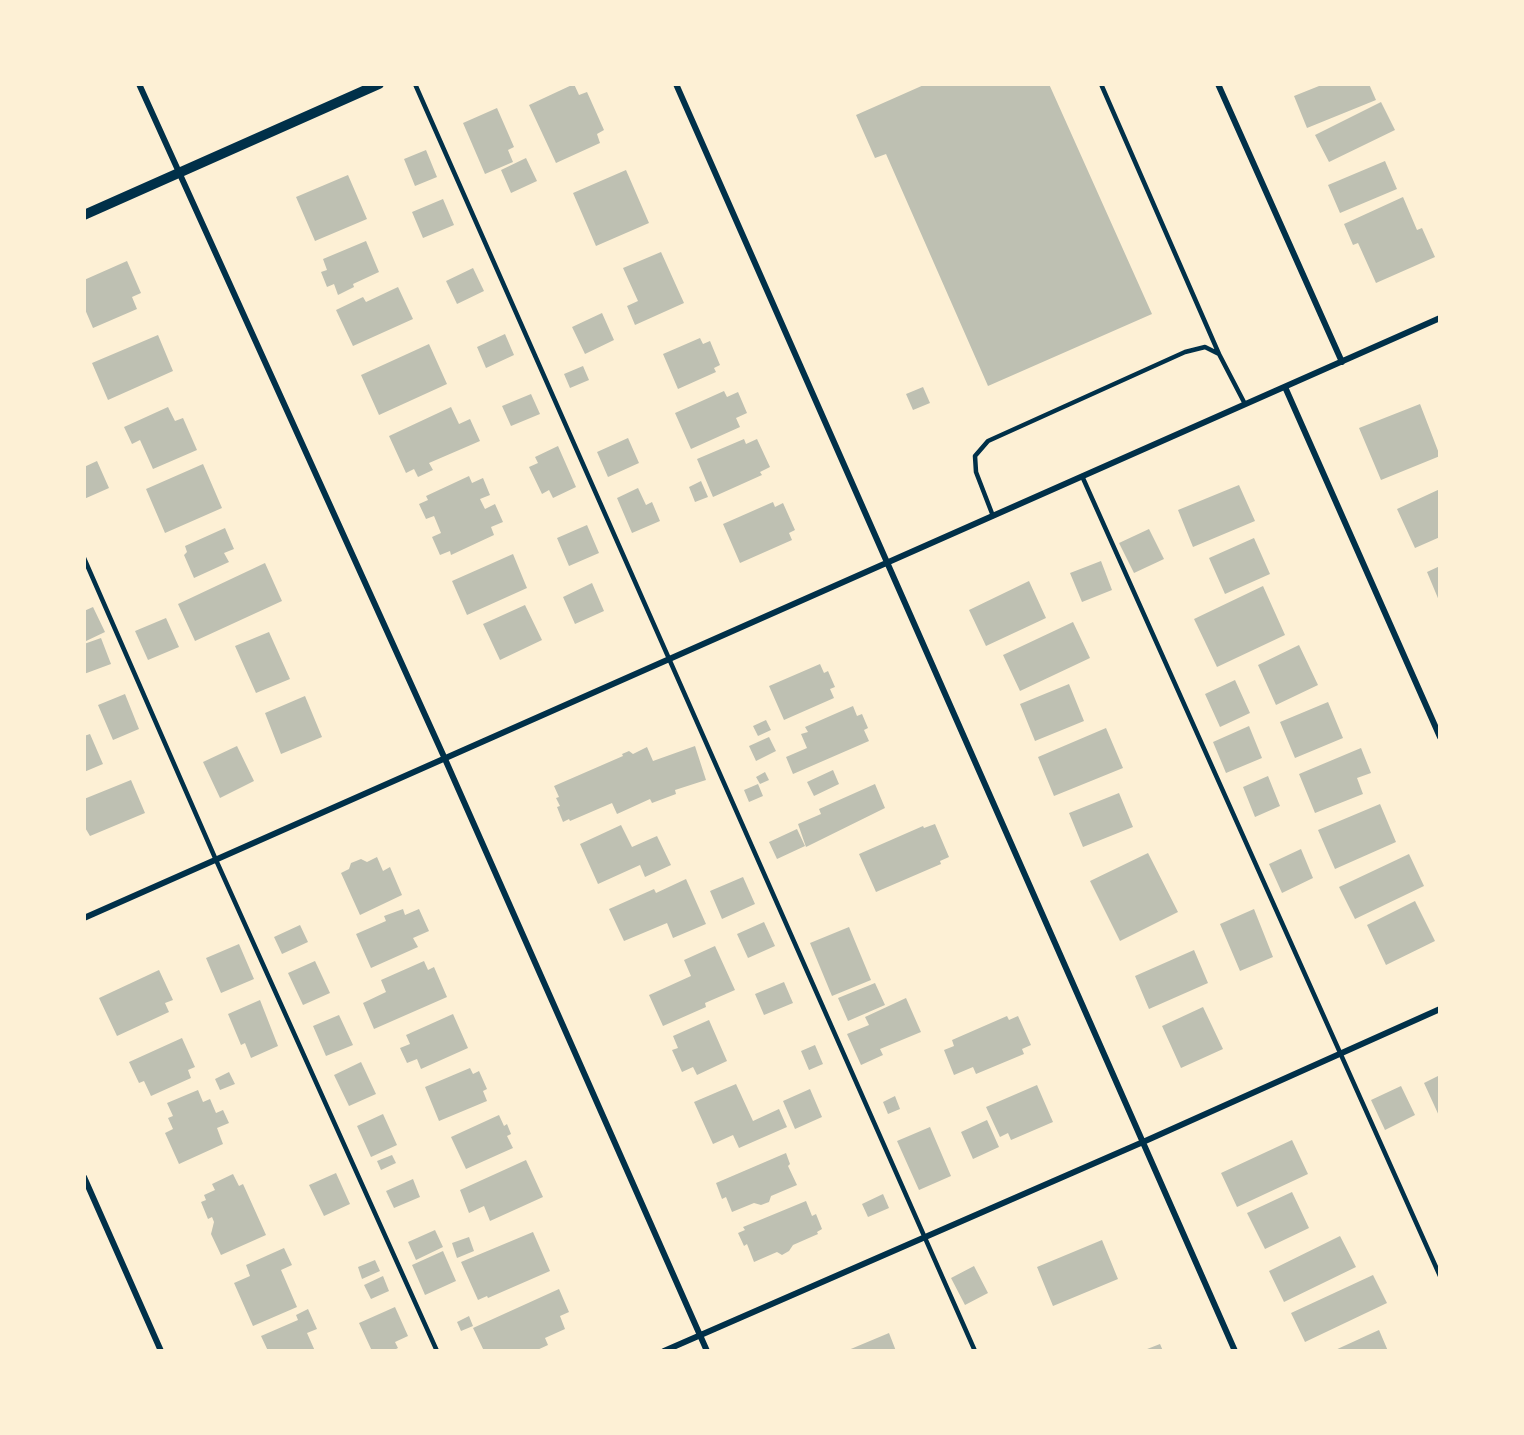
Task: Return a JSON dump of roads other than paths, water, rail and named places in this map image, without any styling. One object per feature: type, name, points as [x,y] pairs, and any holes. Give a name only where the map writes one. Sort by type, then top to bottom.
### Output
[{"type":"street","points":[[139,84],[445,759],[707,1351]]},
{"type":"street","points":[[84,215],[379,84]]},
{"type":"street","points":[[676,84],[1235,1351]]},
{"type":"street","points":[[1218,84],[1342,362]]},
{"type":"street","points":[[84,918],[1440,318]]},
{"type":"street","points":[[1285,387],[1440,737]]},
{"type":"street","points":[[664,1351],[1143,1142],[1440,1009]]},
{"type":"street","points":[[84,1177],[161,1351]]},
{"type":"lane","points":[[415,84],[975,1351]]},
{"type":"lane","points":[[1101,84],[1219,354],[1245,404]]},
{"type":"lane","points":[[993,516],[976,472],[975,456],[988,441],[1185,352],[1204,347],[1219,354]]},
{"type":"lane","points":[[1082,476],[1440,1276]]},
{"type":"lane","points":[[84,558],[216,860],[437,1351]]}]
